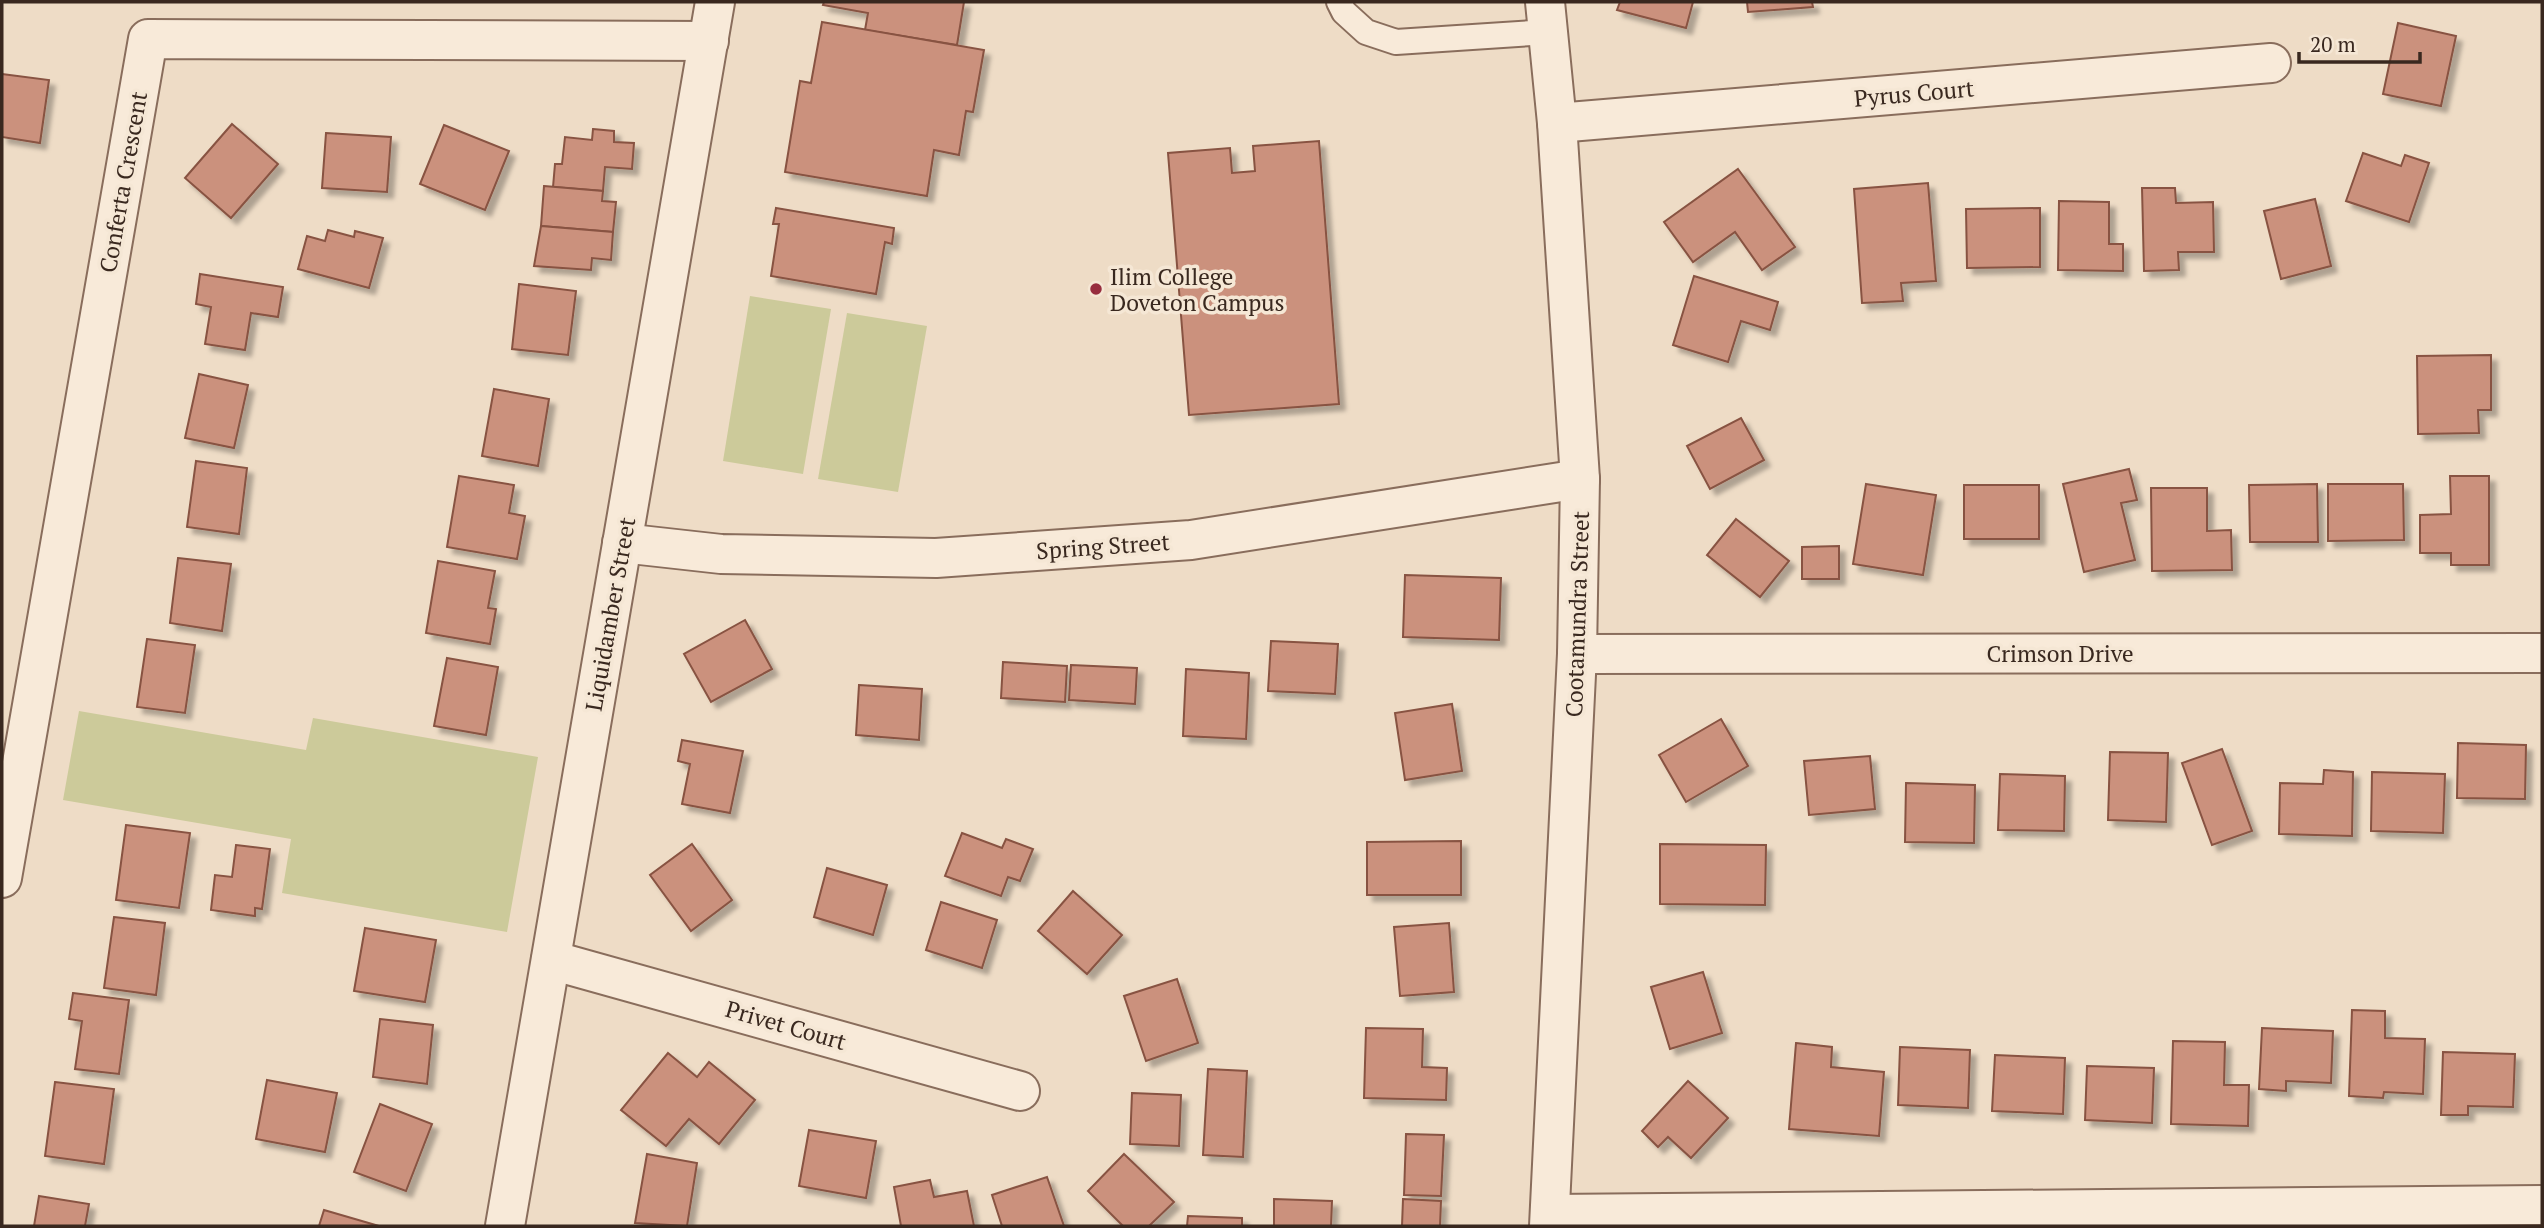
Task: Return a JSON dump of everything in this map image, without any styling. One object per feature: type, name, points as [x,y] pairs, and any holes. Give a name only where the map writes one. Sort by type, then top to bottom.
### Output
[{"type":"street","name":"Liquidamber Street","points":[[505,1226],[715,2]]},
{"type":"street","name":"Cootamundra Street","points":[[1546,17],[1557,123],[1580,479],[1577,654],[1550,1220]]},
{"type":"street","name":"Conferta Crescent","points":[[2,878],[13,747],[148,39],[633,43],[709,40]]},
{"type":"street","name":"Pyrus Court","points":[[1557,123],[2271,63]]},
{"type":"street","name":"Spring Street","points":[[622,543],[721,554],[936,558],[1191,540],[1580,479]]},
{"type":"street","name":"Crimson Drive","points":[[1577,654],[2542,653]]},
{"type":"street","name":"Privet Court","points":[[551,960],[1020,1091]]},
{"type":"street","points":[[1550,1220],[2542,1205]]},
{"type":"lane","points":[[1339,2],[1344,12],[1366,32],[1396,43],[1546,17]]},
{"type":"shaded area","points":[[750,296],[831,309],[803,474],[723,461]]},
{"type":"shaded area","points":[[847,313],[927,326],[898,492],[818,479]]},
{"type":"shaded area","points":[[79,711],[306,750],[313,718],[538,757],[507,932],[282,893],[291,839],[63,800]]},
{"type":"building","points":[[824,2],[964,2],[957,45],[865,30],[868,13],[823,5]]},
{"type":"building","points":[[1620,2],[1693,2],[1686,28],[1617,10]]},
{"type":"building","points":[[1747,2],[1812,2],[1813,7],[1748,12]]},
{"type":"building","points":[[822,22],[984,50],[973,112],[966,111],[959,155],[934,150],[927,196],[785,172],[800,81],[811,83]]},
{"type":"building","points":[[2398,23],[2456,36],[2441,106],[2383,94]]},
{"type":"building","points":[[2,74],[49,80],[40,143],[2,137]]},
{"type":"building","points":[[232,124],[278,164],[231,218],[185,178]]},
{"type":"building","points":[[444,125],[509,151],[485,210],[420,184]]},
{"type":"building","points":[[593,129],[614,131],[614,142],[634,143],[632,169],[605,167],[603,191],[553,187],[555,164],[562,164],[565,137],[592,140]]},
{"type":"building","points":[[326,133],[391,137],[387,192],[322,188]]},
{"type":"building","points":[[1319,141],[1339,404],[1189,415],[1168,153],[1230,148],[1232,173],[1255,171],[1253,146]]},
{"type":"building","points":[[2363,153],[2401,166],[2405,155],[2429,163],[2409,222],[2346,201]]},
{"type":"building","points":[[1738,169],[1795,247],[1762,270],[1735,232],[1693,262],[1664,222]]},
{"type":"building","points":[[1928,183],[1936,281],[1901,283],[1903,301],[1862,303],[1854,189]]},
{"type":"building","points":[[544,186],[603,191],[602,201],[616,202],[613,232],[541,226]]},
{"type":"building","points":[[2142,188],[2175,188],[2176,203],[2213,202],[2214,252],[2178,252],[2179,270],[2144,271]]},
{"type":"building","points":[[2315,199],[2331,266],[2281,279],[2264,211]]},
{"type":"building","points":[[2059,201],[2109,202],[2109,244],[2123,244],[2123,271],[2058,270]]},
{"type":"building","points":[[776,208],[894,228],[892,244],[885,242],[876,294],[771,276],[779,224],[773,224]]},
{"type":"building","points":[[2040,208],[2040,267],[1967,268],[1966,209]]},
{"type":"building","points":[[541,226],[613,232],[611,260],[592,258],[591,270],[534,266]]},
{"type":"building","points":[[328,230],[354,237],[355,231],[383,238],[369,288],[298,269],[307,236],[325,241]]},
{"type":"building","points":[[200,274],[283,287],[278,317],[251,313],[245,350],[205,344],[211,307],[196,304]]},
{"type":"building","points":[[1694,276],[1778,302],[1770,330],[1741,321],[1728,362],[1673,345]]},
{"type":"building","points":[[519,284],[576,291],[568,355],[512,349]]},
{"type":"building","points":[[2491,355],[2491,410],[2478,410],[2479,433],[2418,434],[2417,356]]},
{"type":"building","points":[[199,374],[248,385],[234,448],[185,438]]},
{"type":"building","points":[[494,389],[549,399],[538,466],[482,456]]},
{"type":"building","points":[[1741,418],[1764,460],[1710,489],[1687,446]]},
{"type":"building","points":[[196,461],[247,468],[239,534],[187,527]]},
{"type":"building","points":[[2129,469],[2137,500],[2121,503],[2135,560],[2084,572],[2063,484]]},
{"type":"building","points":[[459,476],[514,485],[509,513],[525,516],[517,559],[447,547]]},
{"type":"building","points":[[2450,476],[2489,476],[2489,565],[2451,565],[2451,553],[2420,553],[2420,515],[2451,514]]},
{"type":"building","points":[[1866,484],[1936,495],[1923,575],[1853,564]]},
{"type":"building","points":[[2317,484],[2318,542],[2250,542],[2249,485]]},
{"type":"building","points":[[2328,484],[2403,484],[2404,540],[2328,541]]},
{"type":"building","points":[[1964,485],[2039,485],[2039,539],[1964,539]]},
{"type":"building","points":[[2151,488],[2207,488],[2207,531],[2231,530],[2232,570],[2152,571]]},
{"type":"building","points":[[1736,519],[1789,561],[1760,597],[1707,555]]},
{"type":"building","points":[[1839,546],[1839,579],[1802,579],[1802,547]]},
{"type":"building","points":[[178,558],[231,564],[222,631],[170,623]]},
{"type":"building","points":[[438,561],[495,571],[488,608],[496,609],[490,644],[426,633]]},
{"type":"building","points":[[1405,575],[1501,578],[1499,640],[1403,637]]},
{"type":"building","points":[[745,620],[772,669],[711,702],[684,654]]},
{"type":"building","points":[[147,639],[195,645],[185,713],[137,707]]},
{"type":"building","points":[[1271,641],[1338,644],[1335,694],[1268,691]]},
{"type":"building","points":[[447,658],[498,667],[486,735],[434,726]]},
{"type":"building","points":[[1003,662],[1067,666],[1065,702],[1001,698]]},
{"type":"building","points":[[1071,665],[1137,668],[1135,704],[1069,700]]},
{"type":"building","points":[[1186,669],[1249,673],[1246,739],[1183,736]]},
{"type":"building","points":[[859,685],[922,689],[919,740],[856,735]]},
{"type":"building","points":[[1452,704],[1462,771],[1405,780],[1395,713]]},
{"type":"building","points":[[1721,719],[1748,766],[1686,802],[1659,755]]},
{"type":"building","points":[[682,740],[743,751],[730,813],[682,804],[690,764],[678,761]]},
{"type":"building","points":[[2458,743],[2526,745],[2525,799],[2457,798]]},
{"type":"building","points":[[2222,749],[2252,831],[2212,845],[2182,763]]},
{"type":"building","points":[[2110,752],[2168,753],[2166,822],[2108,820]]},
{"type":"building","points":[[1870,756],[1875,809],[1809,815],[1804,761]]},
{"type":"building","points":[[2324,770],[2353,772],[2352,836],[2279,834],[2280,783],[2323,784]]},
{"type":"building","points":[[2372,772],[2445,774],[2443,833],[2371,831]]},
{"type":"building","points":[[2000,774],[2065,776],[2064,831],[1998,830]]},
{"type":"building","points":[[1906,783],[1975,785],[1974,843],[1905,842]]},
{"type":"building","points":[[126,825],[190,833],[179,908],[116,900]]},
{"type":"building","points":[[962,833],[1002,848],[1006,839],[1033,849],[1020,881],[1008,877],[1001,896],[945,876]]},
{"type":"building","points":[[1461,841],[1461,895],[1367,895],[1367,842]]},
{"type":"building","points":[[692,844],[732,900],[691,931],[650,875]]},
{"type":"building","points":[[1660,844],[1766,845],[1765,905],[1660,904]]},
{"type":"building","points":[[236,845],[270,849],[262,909],[255,908],[255,916],[211,910],[215,875],[232,877]]},
{"type":"building","points":[[827,868],[887,885],[873,935],[814,917]]},
{"type":"building","points":[[1073,891],[1122,935],[1087,974],[1038,931]]},
{"type":"building","points":[[941,902],[997,920],[982,968],[926,950]]},
{"type":"building","points":[[114,917],[165,923],[156,995],[104,988]]},
{"type":"building","points":[[1449,923],[1454,992],[1400,996],[1394,927]]},
{"type":"building","points":[[365,928],[436,940],[425,1002],[354,991]]},
{"type":"building","points":[[1703,972],[1722,1033],[1670,1049],[1651,987]]},
{"type":"building","points":[[1177,979],[1198,1043],[1146,1061],[1124,996]]},
{"type":"building","points":[[73,993],[129,1000],[119,1074],[75,1069],[82,1021],[69,1019]]},
{"type":"building","points":[[2352,1010],[2385,1011],[2385,1038],[2425,1039],[2423,1094],[2384,1092],[2383,1098],[2349,1096]]},
{"type":"building","points":[[380,1019],[433,1025],[427,1084],[373,1077]]},
{"type":"building","points":[[1366,1028],[1423,1029],[1422,1067],[1447,1068],[1446,1100],[1364,1098]]},
{"type":"building","points":[[2262,1028],[2333,1031],[2331,1083],[2286,1081],[2286,1091],[2259,1089]]},
{"type":"building","points":[[2173,1041],[2225,1042],[2224,1085],[2249,1085],[2248,1126],[2171,1124]]},
{"type":"building","points":[[1796,1043],[1832,1047],[1831,1067],[1884,1072],[1879,1136],[1789,1129]]},
{"type":"building","points":[[1900,1047],[1970,1050],[1968,1108],[1898,1105]]},
{"type":"building","points":[[2443,1052],[2515,1054],[2513,1107],[2468,1106],[2468,1115],[2441,1115]]},
{"type":"building","points":[[668,1053],[697,1077],[709,1062],[755,1100],[719,1144],[689,1119],[666,1146],[621,1110]]},
{"type":"building","points":[[1995,1055],[2065,1058],[2063,1114],[1992,1111]]},
{"type":"building","points":[[2087,1066],[2154,1068],[2152,1123],[2085,1120]]},
{"type":"building","points":[[1208,1069],[1247,1071],[1243,1157],[1203,1155]]},
{"type":"building","points":[[267,1080],[337,1093],[325,1152],[256,1139]]},
{"type":"building","points":[[1688,1081],[1728,1118],[1691,1158],[1668,1137],[1658,1147],[1642,1131]]},
{"type":"building","points":[[55,1082],[114,1089],[104,1164],[45,1156]]},
{"type":"building","points":[[1132,1093],[1181,1095],[1179,1146],[1130,1144]]},
{"type":"building","points":[[380,1104],[432,1124],[406,1191],[354,1172]]},
{"type":"building","points":[[809,1130],[876,1141],[866,1198],[799,1186]]},
{"type":"building","points":[[1406,1134],[1444,1135],[1441,1196],[1404,1195]]},
{"type":"building","points":[[647,1154],[697,1163],[687,1226],[635,1223]]},
{"type":"building","points":[[1124,1154],[1174,1202],[1149,1226],[1123,1226],[1088,1191]]},
{"type":"building","points":[[1047,1177],[1064,1226],[1002,1226],[992,1195]]},
{"type":"building","points":[[930,1180],[934,1197],[967,1191],[974,1226],[901,1226],[894,1187]]},
{"type":"building","points":[[39,1196],[89,1204],[85,1226],[34,1226]]},
{"type":"building","points":[[1274,1199],[1332,1201],[1331,1226],[1274,1226]]},
{"type":"building","points":[[1403,1199],[1441,1201],[1440,1226],[1402,1226]]},
{"type":"building","points":[[324,1210],[379,1226],[319,1226]]},
{"type":"building","points":[[1188,1216],[1242,1218],[1242,1226],[1187,1226]]},
{"type":"place","name":"Ilim College Doveton Campus","points":[[1096,289]]}]
